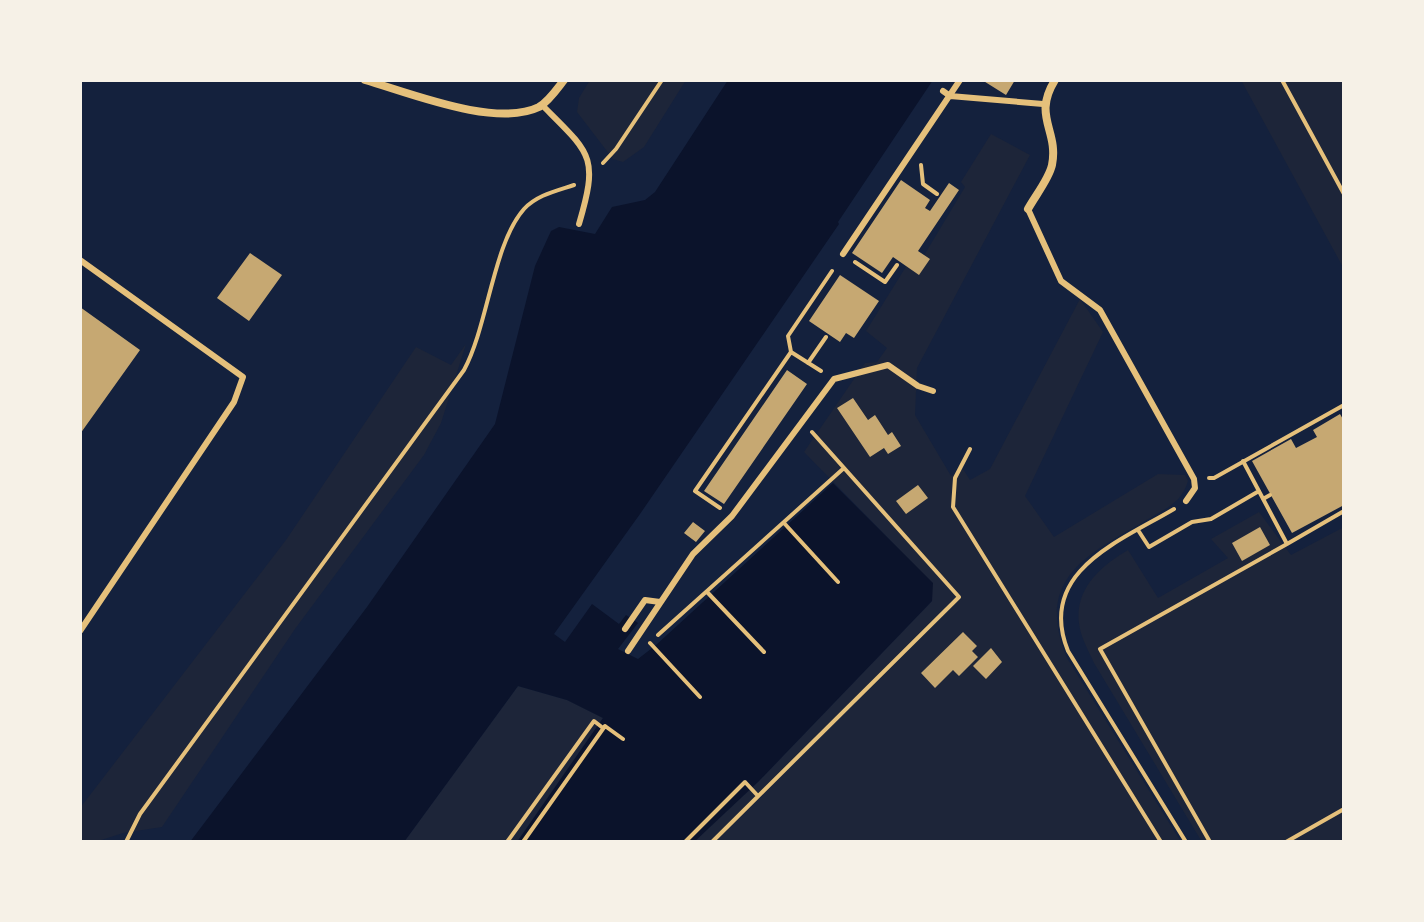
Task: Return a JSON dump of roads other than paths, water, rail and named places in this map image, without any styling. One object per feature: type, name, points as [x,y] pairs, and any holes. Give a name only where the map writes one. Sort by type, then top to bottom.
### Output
[{"type":"street","points":[[365,80],[480,112],[507,115],[542,105],[564,80]]},
{"type":"street","points":[[1028,209],[1052,165],[1043,104],[1055,80]]},
{"type":"lane","points":[[843,254],[909,158],[947,93],[960,80]]},
{"type":"lane","points":[[947,93],[1043,104]]},
{"type":"lane","points":[[542,105],[584,151],[591,172],[579,224]]},
{"type":"lane","points":[[1028,209],[1061,281],[1100,310],[1194,479],[1195,488],[1186,501]]},
{"type":"lane","points":[[80,260],[243,377],[234,402],[80,631]]},
{"type":"lane","points":[[628,651],[693,554],[732,516],[834,379],[888,365],[918,386],[933,391]]},
{"type":"lane","points":[[625,629],[645,600],[660,602]]}]
